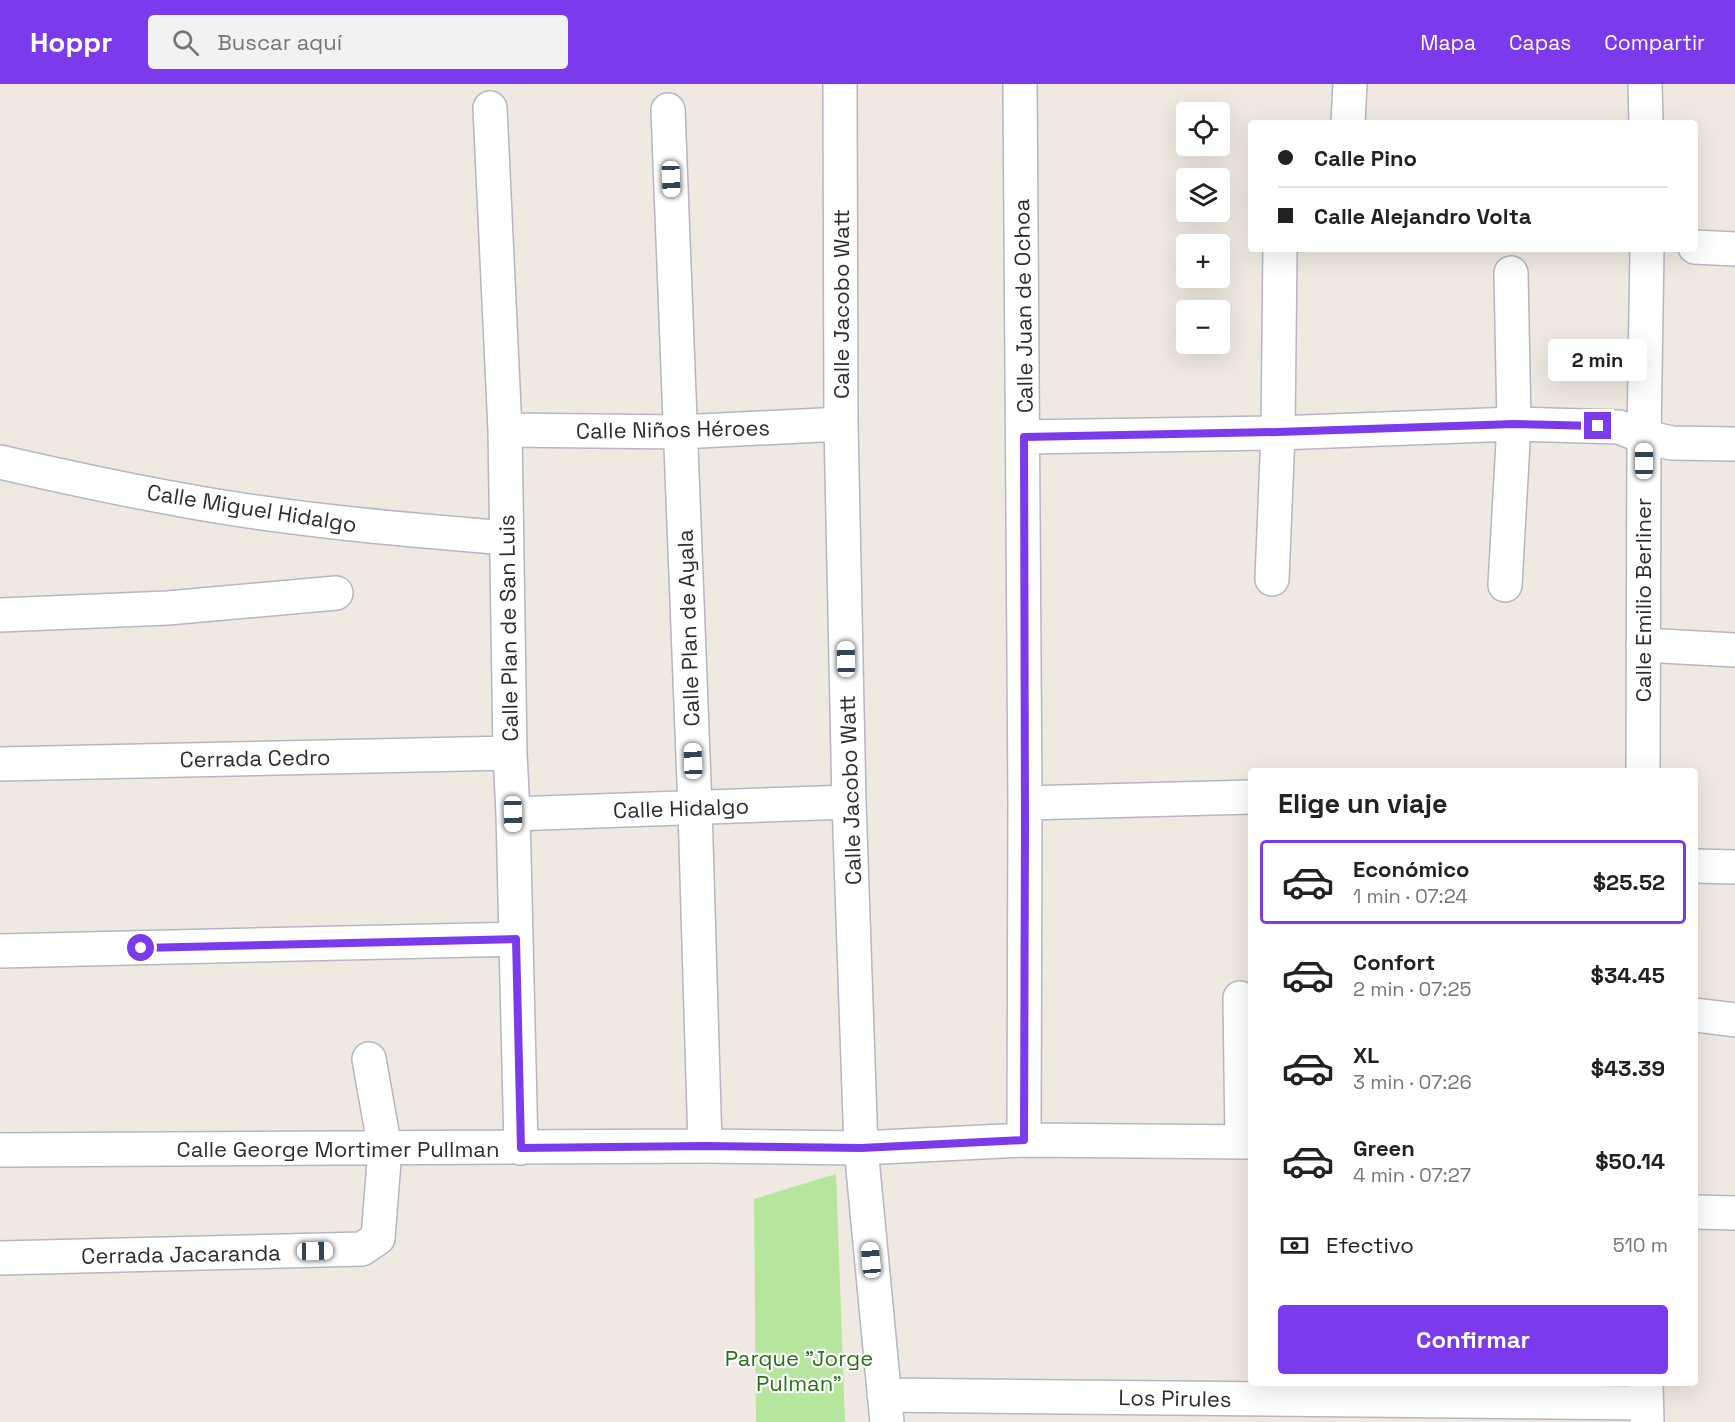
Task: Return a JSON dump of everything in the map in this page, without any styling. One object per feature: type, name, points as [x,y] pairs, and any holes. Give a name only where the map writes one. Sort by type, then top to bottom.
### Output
[{"type":"street","name":"Calle Juan de Ochoa","points":[[1020,84],[1024,437],[1024,1140]]},
{"type":"street","points":[[1348,120],[1350,84]]},
{"type":"street","points":[[1646,84],[1646,120]]},
{"type":"street","name":"Calle Jacobo Watt","points":[[840,86],[841,424],[849,802],[861,1148],[885,1409]]},
{"type":"street","name":"Calle Plan de San Luis","points":[[490,108],[505,430],[510,753],[521,1148]]},
{"type":"street","name":"Calle Plan de Ayala","points":[[669,110],[705,1146]]},
{"type":"street","points":[[1698,248],[1735,249]]},
{"type":"street","points":[[1272,579],[1278,432],[1280,252]]},
{"type":"street","name":"Calle Emilio Berliner","points":[[1643,768],[1647,252]]},
{"type":"street","points":[[1505,585],[1514,424],[1511,273]]},
{"type":"street","name":"Calle Niños Héroes","points":[[505,430],[681,432],[841,424]]},
{"type":"street","points":[[1024,437],[1514,424],[1619,427],[1644,438],[1672,443],[1735,444]]},
{"type":"street","name":"Calle Miguel Hidalgo","points":[[0,462],[183,500],[240,509],[377,527],[507,538]]},
{"type":"street","points":[[0,615],[168,608],[336,592]]},
{"type":"street","points":[[1643,645],[1735,650]]},
{"type":"street","name":"Cerrada Cedro","points":[[0,764],[510,753]]},
{"type":"street","points":[[1025,803],[1248,797]]},
{"type":"street","name":"Calle Hidalgo","points":[[513,814],[849,802]]},
{"type":"street","points":[[1698,866],[1735,867]]},
{"type":"street","points":[[0,951],[516,939]]},
{"type":"street","points":[[1240,998],[1246,1142]]},
{"type":"street","points":[[1698,1015],[1735,1020]]},
{"type":"street","points":[[369,1059],[385,1149]]},
{"type":"street","name":"Calle George Mortimer Pullman","points":[[0,1150],[705,1146],[861,1148],[1024,1140],[1246,1142]]},
{"type":"street","name":"Cerrada Jacaranda","points":[[0,1258],[362,1249],[378,1238],[385,1149]]},
{"type":"street","points":[[1698,1212],[1735,1213]]},
{"type":"street","name":"Los Pirules","points":[[885,1409],[1646,1403]]},
{"type":"green space","name":"Parque \"Jorge Pulman\"","points":[[836,1174],[845,1422],[756,1422],[754,1199]]},
{"type":"route","points":[[141,948],[516,939],[521,1148],[705,1146],[861,1148],[1024,1140],[1024,437],[1514,424],[1598,426]]}]
